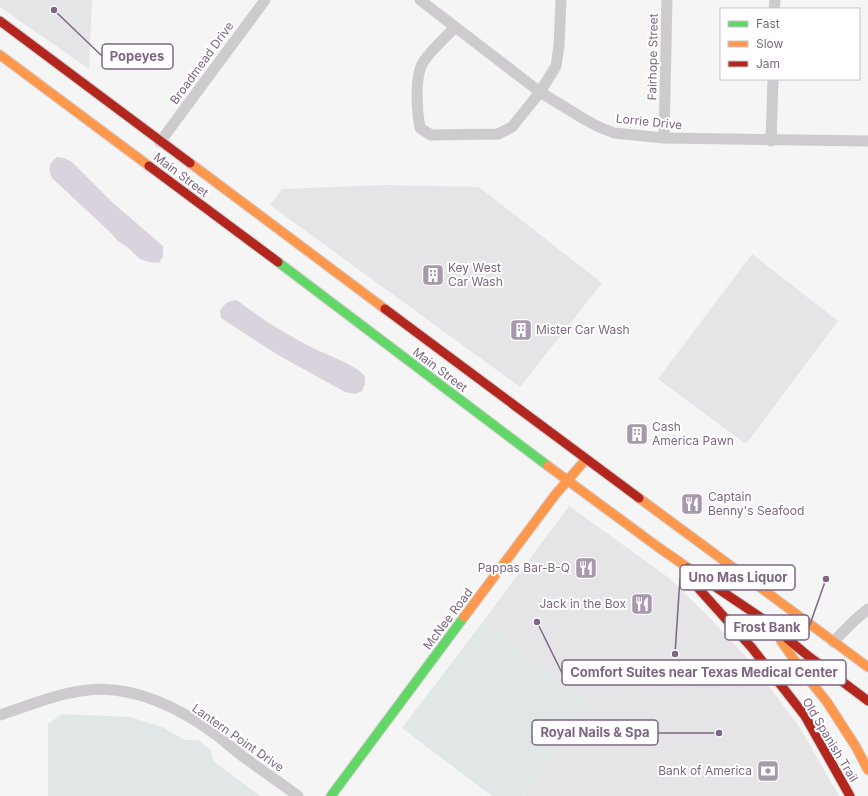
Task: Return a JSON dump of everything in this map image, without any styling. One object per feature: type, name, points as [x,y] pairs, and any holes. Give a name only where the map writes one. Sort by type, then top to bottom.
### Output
[{"type":"main road","name":"Main Street","points":[[0,21],[158,144],[586,459],[720,559],[831,645],[868,667]]},
{"type":"main road","name":"Main Street","points":[[0,55],[146,159],[322,290],[567,481],[658,547],[766,621],[820,661],[868,701]]},
{"type":"main road","name":"McNee Road","points":[[331,796],[555,495],[586,459]]},
{"type":"main road","points":[[720,559],[739,584]]},
{"type":"main road","name":"Old Spanish Trail","points":[[686,565],[699,589],[808,714],[850,796]]},
{"type":"main road","name":"Old Spanish Trail","points":[[748,596],[856,747],[868,770]]},
{"type":"street","name":"Broadmead Drive","points":[[158,144],[265,0]]},
{"type":"street","name":"Lorrie Drive","points":[[420,0],[540,92],[599,127],[614,133],[664,138],[771,141],[868,141]]},
{"type":"street","points":[[455,26],[423,62],[418,76],[418,116],[420,128],[432,135],[498,134],[512,127],[540,92],[556,66],[560,46],[561,0]]},
{"type":"street","name":"Fairhope Street","points":[[664,138],[667,0]]},
{"type":"street","points":[[771,141],[773,80]]},
{"type":"street","points":[[831,645],[868,609]]},
{"type":"street","name":"Lantern Point Drive","points":[[0,715],[62,695],[88,690],[116,690],[142,696],[171,707],[213,733],[298,796]]},
{"type":"shaded area","points":[[0,0],[92,0],[89,69],[0,7]]},
{"type":"shaded area","points":[[57,157],[64,158],[72,162],[113,203],[163,246],[163,256],[159,263],[140,259],[118,241],[53,179],[50,173],[50,167],[52,162]]},
{"type":"shaded area","points":[[384,185],[479,187],[602,283],[520,387],[270,205],[282,189]]},
{"type":"shaded area","points":[[752,254],[838,321],[746,444],[658,379]]},
{"type":"shaded area","points":[[237,300],[292,337],[346,363],[359,371],[365,376],[365,384],[362,391],[355,394],[345,392],[278,355],[221,318],[220,311],[224,306],[229,302]]},
{"type":"shaded area","points":[[569,506],[669,578],[706,614],[750,661],[800,728],[839,796],[523,796],[592,705],[482,623]]},
{"type":"shaded area","points":[[482,623],[592,705],[523,796],[492,796],[402,728]]},
{"type":"shaded area","points":[[62,714],[130,717],[162,727],[185,740],[198,740],[211,750],[213,761],[260,796],[48,796],[48,724]]},
{"type":"traffic: fast","points":[[278,262],[548,466]]},
{"type":"traffic: fast","points":[[331,796],[464,617]]},
{"type":"traffic: slow","points":[[0,55],[149,166]]},
{"type":"traffic: slow","points":[[190,163],[385,309]]},
{"type":"traffic: slow","points":[[464,617],[555,495],[586,459]]},
{"type":"traffic: slow","points":[[548,466],[658,547],[717,588]]},
{"type":"traffic: slow","points":[[639,498],[868,667]]},
{"type":"traffic: slow","points":[[781,641],[827,702],[856,747],[868,770]]},
{"type":"traffic: jam","points":[[0,21],[190,163]]},
{"type":"traffic: jam","points":[[149,166],[278,262]]},
{"type":"traffic: jam","points":[[385,309],[639,498]]},
{"type":"traffic: jam","points":[[688,568],[699,589],[752,648],[805,716],[850,796]]},
{"type":"traffic: jam","points":[[717,588],[766,621],[807,655],[868,701]]},
{"type":"place","name":"Popeyes","points":[[54,10]]},
{"type":"place","name":"Key West Car Wash","points":[[433,275]]},
{"type":"place","name":"Mister Car Wash","points":[[521,330]]},
{"type":"place","name":"Cash America Pawn","points":[[637,434]]},
{"type":"place","name":"Captain Benny's Seafood","points":[[692,504]]},
{"type":"place","name":"Pappas Bar-B-Q","points":[[586,568]]},
{"type":"place","name":"Frost Bank","points":[[826,579]]},
{"type":"place","name":"Jack in the Box","points":[[642,604]]},
{"type":"place","name":"Comfort Suites near Texas Medical Center","points":[[537,622]]},
{"type":"place","name":"Uno Mas Liquor","points":[[675,654]]},
{"type":"place","name":"Royal Nails & Spa","points":[[719,733]]},
{"type":"place","name":"Bank of America","points":[[768,771]]}]
